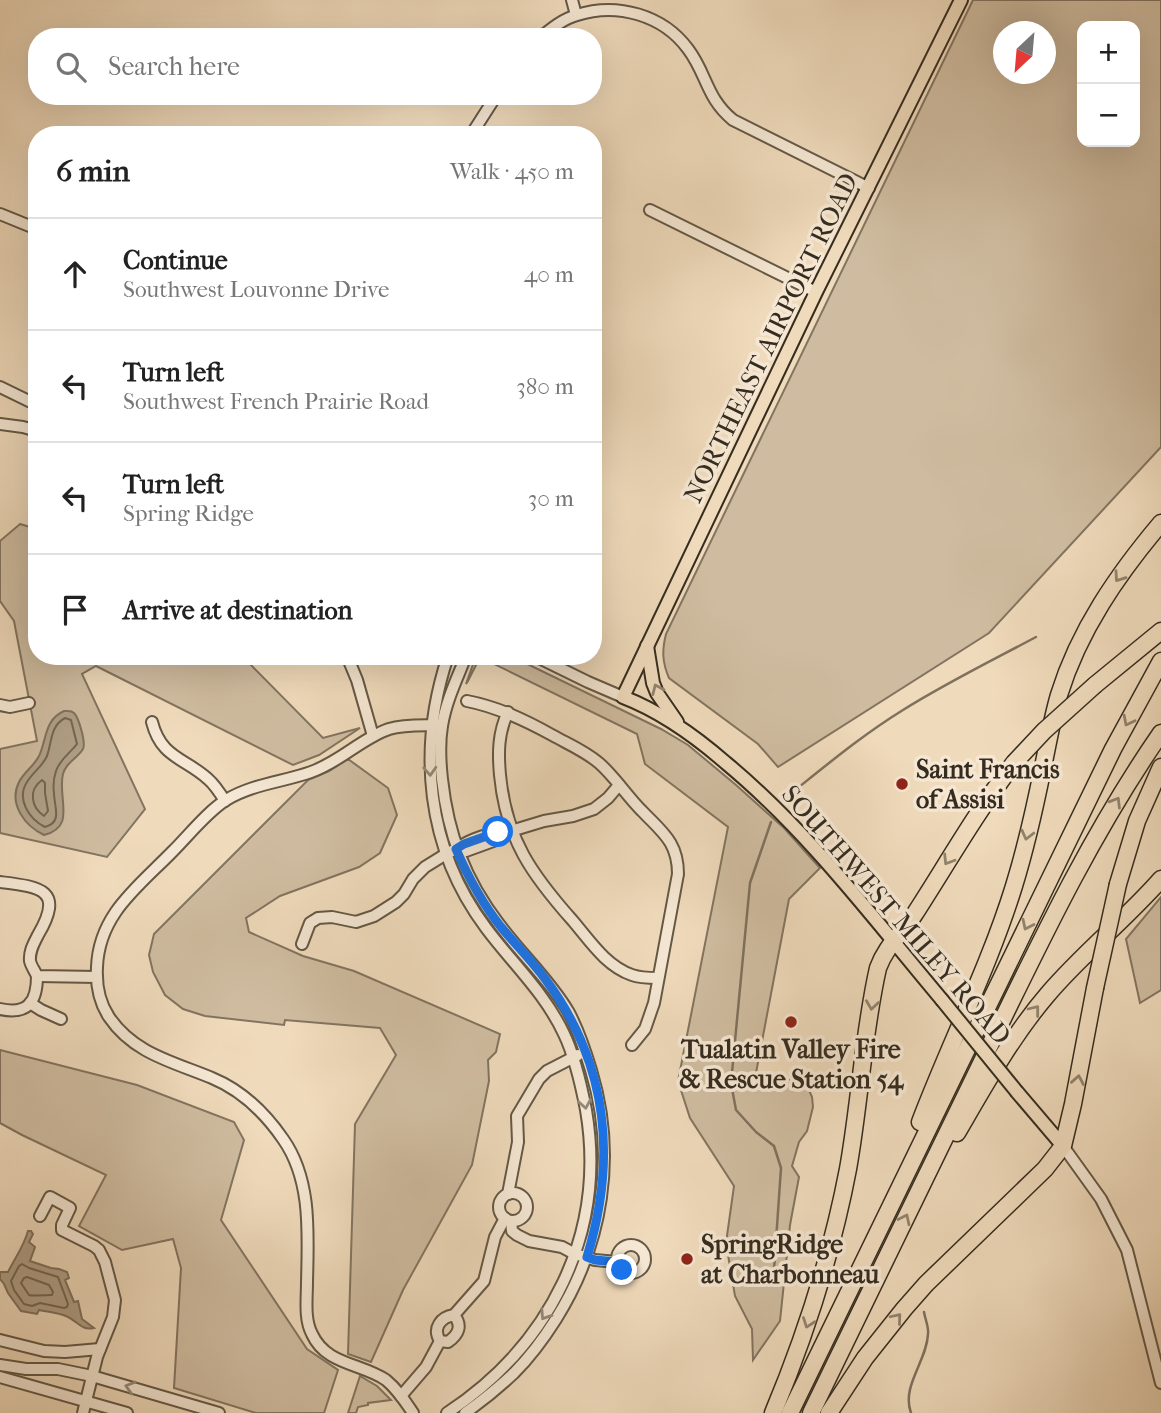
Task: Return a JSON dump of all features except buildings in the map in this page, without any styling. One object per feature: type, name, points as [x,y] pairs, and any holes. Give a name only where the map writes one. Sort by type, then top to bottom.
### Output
[{"type":"highway","points":[[889,1208],[1004,914],[1023,851],[1054,718],[1068,671],[1098,608],[1161,523]]},
{"type":"highway","points":[[773,1413],[810,1318],[828,1257],[848,1168],[875,978],[882,957],[912,919],[979,812],[1014,763],[1044,731],[1095,685],[1161,631]]},
{"type":"highway","points":[[790,1413],[1113,749],[1161,662]]},
{"type":"highway","points":[[810,1413],[1067,888],[1119,796],[1161,733]]},
{"type":"highway","points":[[829,1413],[877,1342],[911,1301],[1045,1169],[1063,1146],[1118,884],[1133,834],[1161,766]]},
{"type":"highway","points":[[919,1190],[1001,1058],[1039,1004],[1161,879]]},
{"type":"main road","name":"NORTHEAST AIRPORT ROAD","points":[[623,697],[816,292],[961,0]]},
{"type":"main road","points":[[647,645],[650,673],[657,694],[681,728]]},
{"type":"main road","points":[[623,697],[681,728]]},
{"type":"main road","name":"SOUTHWEST MILEY ROAD","points":[[681,728],[723,760],[780,811],[834,869],[1063,1146]]},
{"type":"street","points":[[572,0],[576,15]]},
{"type":"street","points":[[553,28],[576,15],[607,10],[622,10],[659,23],[689,50],[713,100],[726,114],[741,125],[869,188]]},
{"type":"street","points":[[477,126],[490,105]]},
{"type":"street","points":[[650,210],[816,292]]},
{"type":"street","points":[[0,214],[28,225]]},
{"type":"street","points":[[0,387],[28,401]]},
{"type":"street","points":[[0,424],[28,429]]},
{"type":"street","points":[[351,665],[373,736]]},
{"type":"street","points":[[437,725],[437,690],[445,665]]},
{"type":"street","points":[[462,665],[437,725],[429,762],[436,819],[451,851],[482,902],[568,1011],[585,1052],[598,1098],[604,1139],[601,1200],[581,1255],[570,1296],[533,1351],[490,1395],[465,1413]]},
{"type":"street","points":[[553,665],[623,697]]},
{"type":"street","points":[[467,701],[508,712],[583,751],[599,763],[668,837],[677,858],[678,874],[654,1003],[649,1020],[640,1037],[632,1045]]},
{"type":"street","points":[[0,705],[10,707],[29,703]]},
{"type":"street","points":[[508,712],[500,734],[499,760],[507,815],[517,844],[557,904],[608,961],[631,975],[658,978]]},
{"type":"street","points":[[152,722],[158,737],[171,754],[210,780],[225,801]]},
{"type":"street","points":[[413,1413],[390,1384],[374,1373],[330,1356],[319,1346],[311,1333],[306,1308],[307,1220],[304,1191],[289,1149],[277,1131],[257,1108],[236,1090],[149,1054],[127,1038],[108,1016],[101,1002],[97,977],[100,941],[113,915],[160,864],[225,801],[261,785],[327,766],[373,736],[398,727],[437,725]]},
{"type":"street","points":[[302,944],[310,923],[318,918],[332,917],[356,922],[389,908],[404,894],[418,873],[464,844],[498,832],[512,831],[594,809],[619,785]]},
{"type":"street","points":[[447,1413],[478,1390],[516,1353],[549,1308],[581,1255],[590,1166],[589,1130],[580,1081],[563,1032],[531,982],[478,917],[463,892],[451,851]]},
{"type":"street","points":[[0,882],[38,888],[48,896],[50,902],[46,920],[30,953],[30,962],[37,976],[36,995],[23,1008],[0,1009]]},
{"type":"street","points":[[37,976],[97,977]]},
{"type":"street","points":[[30,1003],[61,1019]]},
{"type":"street","points":[[509,1194],[518,1142],[517,1116],[539,1079],[547,1071],[585,1052]]},
{"type":"street","points":[[1063,1146],[1101,1199],[1127,1250],[1161,1383]]},
{"type":"street","points":[[508,1219],[515,1221],[522,1217],[527,1207],[522,1197],[516,1194],[509,1194],[500,1201],[499,1208],[508,1219],[512,1231],[523,1238],[562,1247],[595,1260],[617,1262]]},
{"type":"street","points":[[40,1216],[50,1197],[68,1206],[70,1210],[62,1230],[94,1246],[103,1255],[115,1300],[115,1309],[100,1349],[83,1413]]},
{"type":"street","points":[[454,1315],[459,1328],[455,1337],[447,1342],[440,1341],[436,1328],[447,1316],[454,1315],[484,1282],[495,1237],[508,1219]]},
{"type":"street","points":[[0,1340],[44,1351],[100,1349]]},
{"type":"street","points":[[401,1396],[421,1374],[440,1341]]},
{"type":"street","points":[[0,1366],[58,1369],[92,1376],[219,1413]]},
{"type":"street","points":[[0,1377],[127,1413]]},
{"type":"shaded area","points":[[973,0],[1161,0],[1161,447],[989,633],[778,767],[758,744],[669,678],[663,656],[666,634]]},
{"type":"shaded area","points":[[20,524],[28,526],[28,665],[251,665],[323,738],[360,728],[319,755],[293,765],[96,666],[82,674],[145,809],[107,857],[0,833],[0,749],[37,741],[14,621],[0,601],[0,541]]},
{"type":"shaded area","points":[[496,665],[529,665],[661,729],[688,745],[784,828],[820,868],[789,899],[756,1073],[798,1082],[809,1090],[813,1107],[807,1131],[799,1142],[792,1166],[799,1177],[790,1225],[780,1321],[753,1360],[752,1329],[735,1296],[726,1243],[734,1186],[690,1118],[678,1081],[728,827],[645,764],[637,734]]},
{"type":"shaded area","points":[[348,759],[388,788],[397,815],[380,853],[359,867],[280,896],[246,918],[249,932],[303,956],[354,971],[500,1034],[496,1052],[488,1060],[489,1081],[472,1165],[403,1290],[371,1362],[348,1354],[355,1124],[396,1055],[380,1028],[285,1020],[284,1025],[205,1016],[183,1009],[165,995],[153,972],[149,955],[154,934],[308,780]]},
{"type":"shaded area","points":[[1161,897],[1161,990],[1140,1003],[1126,939]]},
{"type":"shaded area","points":[[0,1050],[137,1085],[234,1122],[244,1140],[221,1220],[307,1349],[338,1370],[324,1413],[256,1413],[174,1388],[181,1268],[173,1239],[122,1250],[79,1226],[106,1175],[0,1123]]},
{"type":"shaded area","points":[[360,1376],[377,1386],[391,1400],[368,1403],[358,1407],[356,1413],[348,1413]]},
{"type":"water","points":[[64,711],[72,711],[76,716],[84,746],[63,774],[63,819],[54,831],[44,835],[31,826],[20,813],[16,790],[21,778],[39,756],[49,725]]},
{"type":"water","points":[[28,1231],[33,1234],[29,1242],[35,1247],[30,1261],[67,1272],[69,1278],[65,1280],[74,1302],[78,1301],[82,1319],[94,1328],[83,1327],[58,1314],[39,1310],[37,1314],[21,1311],[8,1293],[0,1279],[0,1272],[8,1272]]},
{"type":"waterway","points":[[794,791],[903,710],[1036,637]]},
{"type":"waterway","points":[[771,822],[750,883],[731,1083],[736,1110],[756,1132],[774,1146],[781,1168],[774,1270]]},
{"type":"waterway","points":[[911,1413],[909,1393],[927,1344],[924,1312]]},
{"type":"place","name":"Saint Francis of Assisi","points":[[902,784]]},
{"type":"place","name":"Tualatin Valley Fire & Rescue Station 54","points":[[791,1022]]},
{"type":"place","name":"SpringRidge at Charbonneau","points":[[687,1259]]},
{"type":"route","points":[[498,832],[456,849],[482,902],[545,979],[568,1011],[580,1038],[595,1082],[604,1139],[601,1200],[587,1257],[617,1262],[622,1270]]}]
